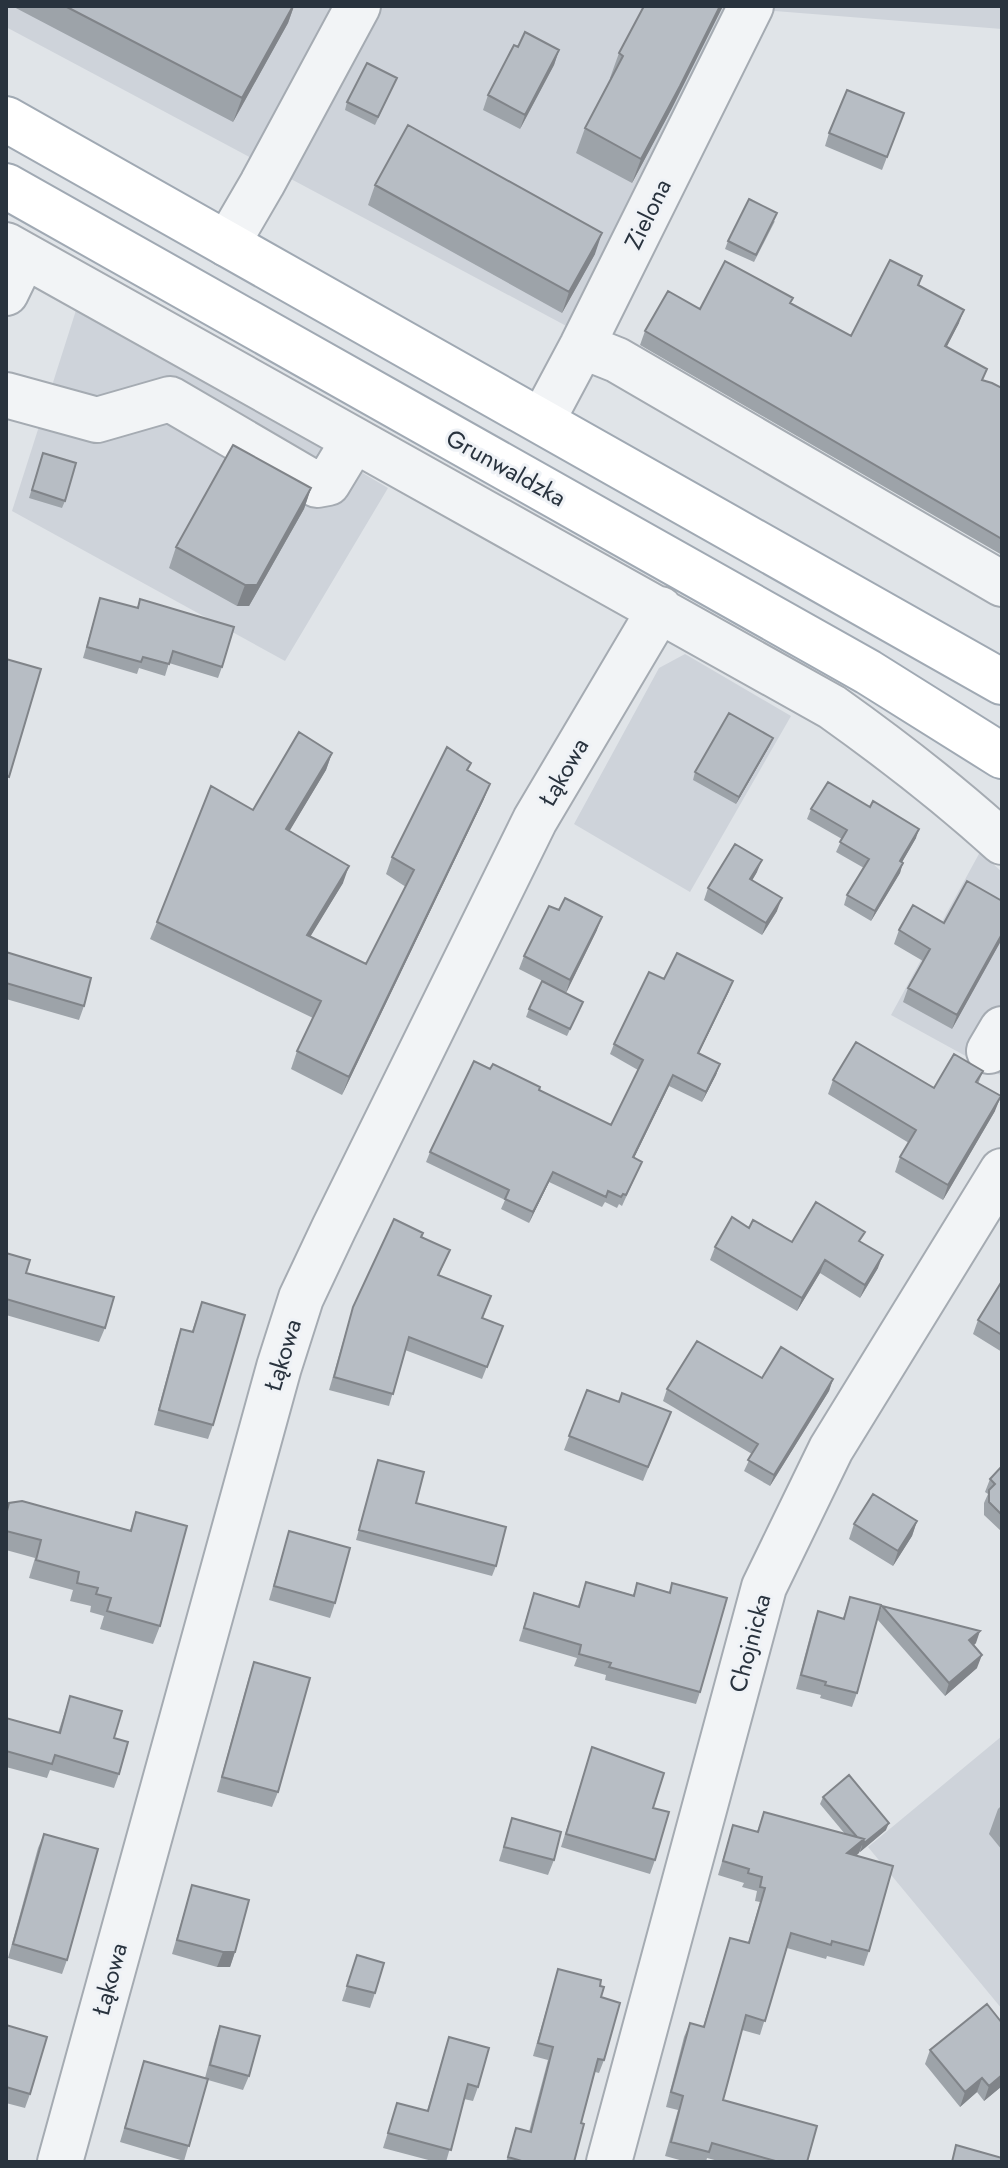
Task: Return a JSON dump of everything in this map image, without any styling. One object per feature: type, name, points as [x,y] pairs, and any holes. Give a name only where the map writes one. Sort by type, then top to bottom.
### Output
[{"type":"main road","points":[[6,119],[1002,682]]},
{"type":"main road","name":"Grunwaldzka","points":[[6,186],[868,672],[1002,756]]},
{"type":"street","points":[[227,244],[358,6]]},
{"type":"street","name":"Zielona","points":[[542,421],[751,6]]},
{"type":"street","points":[[12,264],[354,440],[832,707],[952,797],[1002,842]]},
{"type":"street","points":[[582,346],[617,360],[1002,584]]},
{"type":"street","points":[[6,395],[97,420],[170,399],[317,485],[328,483],[354,440]]},
{"type":"street","name":"Łąkowa","points":[[60,2162],[270,1397],[301,1298],[535,820],[660,609]]},
{"type":"street","name":"Chojnicka","points":[[609,2162],[764,1587],[836,1441],[1002,1171]]},
{"type":"shaded area","points":[[6,6],[1002,6],[1002,29],[750,9],[572,329],[6,27]]},
{"type":"shaded area","points":[[78,304],[388,488],[285,661],[12,511]]},
{"type":"shaded area","points":[[685,654],[791,716],[690,892],[574,824],[659,668]]},
{"type":"shaded area","points":[[980,852],[1002,872],[1002,1076],[891,1015]]},
{"type":"shaded area","points":[[1002,1736],[1002,2009],[868,1847]]},
{"type":"building","points":[[65,6],[293,6],[242,98]]},
{"type":"building","points":[[644,6],[720,6],[641,159],[585,128],[623,56],[619,53]]},
{"type":"building","points":[[525,32],[559,50],[525,115],[488,95],[514,45],[518,47]]},
{"type":"building","points":[[367,63],[397,78],[378,117],[347,102]]},
{"type":"building","points":[[847,90],[904,113],[887,157],[829,133]]},
{"type":"building","points":[[408,125],[602,233],[569,292],[375,185]]},
{"type":"building","points":[[749,199],[777,213],[756,255],[728,241]]},
{"type":"building","points":[[890,260],[922,276],[918,285],[964,310],[945,346],[987,369],[982,380],[1002,388],[1002,539],[645,331],[668,291],[700,309],[725,261],[793,298],[790,303],[851,336]]},
{"type":"building","points":[[233,445],[311,488],[257,585],[245,585],[176,547]]},
{"type":"building","points":[[43,453],[76,463],[65,501],[32,490]]},
{"type":"building","points":[[100,598],[138,608],[140,599],[234,627],[222,667],[173,651],[169,664],[143,657],[141,662],[87,647]]},
{"type":"building","points":[[6,659],[41,669],[9,777],[6,776]]},
{"type":"building","points":[[729,713],[773,738],[739,797],[695,772]]},
{"type":"building","points":[[299,732],[332,753],[286,829],[349,866],[307,935],[366,964],[414,870],[392,857],[447,747],[471,763],[467,770],[490,784],[349,1077],[297,1051],[321,1001],[157,922],[211,786],[253,810]]},
{"type":"building","points":[[828,782],[870,807],[873,801],[919,829],[875,911],[847,895],[869,859],[840,842],[847,830],[811,809]]},
{"type":"building","points":[[735,844],[762,860],[750,879],[782,898],[766,923],[708,888]]},
{"type":"building","points":[[967,881],[1002,901],[1002,934],[957,1015],[908,988],[930,949],[899,930],[913,905],[944,923]]},
{"type":"building","points":[[565,898],[602,917],[570,980],[524,956],[549,906],[559,910]]},
{"type":"building","points":[[6,952],[91,978],[84,1006],[6,983]]},
{"type":"building","points":[[677,953],[733,981],[698,1053],[720,1064],[706,1092],[673,1075],[633,1157],[642,1162],[626,1195],[621,1197],[608,1191],[606,1197],[553,1172],[533,1212],[505,1199],[509,1190],[430,1152],[474,1061],[490,1069],[493,1064],[611,1125],[643,1060],[614,1044],[649,972],[664,979]]},
{"type":"building","points":[[542,981],[583,1002],[570,1029],[529,1009]]},
{"type":"building","points":[[856,1042],[934,1088],[954,1054],[983,1071],[976,1082],[1001,1096],[948,1185],[900,1157],[916,1130],[833,1080]]},
{"type":"building","points":[[816,1202],[865,1232],[859,1241],[883,1255],[865,1285],[825,1260],[802,1298],[715,1247],[732,1217],[749,1228],[753,1220],[792,1242]]},
{"type":"building","points":[[394,1219],[423,1233],[421,1237],[450,1250],[438,1275],[491,1296],[482,1318],[503,1326],[487,1367],[409,1337],[393,1394],[334,1377],[353,1307]]},
{"type":"building","points":[[6,1253],[30,1260],[26,1273],[114,1297],[105,1328],[6,1299]]},
{"type":"building","points":[[1002,1281],[1002,1335],[978,1320]]},
{"type":"building","points":[[202,1302],[245,1315],[213,1425],[159,1410],[181,1329],[193,1332]]},
{"type":"building","points":[[697,1341],[762,1378],[781,1347],[833,1379],[774,1475],[748,1460],[758,1444],[667,1389]]},
{"type":"building","points":[[587,1390],[619,1402],[622,1393],[671,1412],[648,1467],[569,1436]]},
{"type":"building","points":[[378,1460],[424,1472],[416,1503],[506,1527],[496,1566],[359,1530]]},
{"type":"building","points":[[1002,1466],[1002,1515],[989,1502],[989,1490],[995,1484],[990,1479]]},
{"type":"building","points":[[873,1494],[917,1521],[898,1551],[854,1524]]},
{"type":"building","points":[[22,1501],[131,1531],[136,1512],[187,1526],[160,1626],[107,1611],[111,1598],[96,1594],[98,1588],[77,1583],[79,1572],[36,1560],[41,1540],[6,1531],[9,1503]]},
{"type":"building","points":[[289,1531],[350,1548],[335,1603],[274,1586]]},
{"type":"building","points":[[586,1582],[634,1596],[637,1583],[670,1593],[672,1583],[727,1598],[700,1692],[609,1667],[611,1663],[579,1654],[581,1645],[524,1628],[534,1593],[579,1607]]},
{"type":"building","points":[[850,1597],[881,1605],[857,1693],[801,1675],[818,1611],[844,1619]]},
{"type":"building","points":[[882,1606],[980,1631],[969,1640],[982,1655],[949,1683]]},
{"type":"building","points":[[254,1662],[310,1678],[278,1792],[222,1777]]},
{"type":"building","points":[[70,1696],[122,1711],[114,1738],[128,1742],[119,1774],[55,1755],[52,1764],[6,1751],[6,1718],[60,1733]]},
{"type":"building","points":[[592,1747],[664,1773],[653,1808],[669,1812],[655,1860],[566,1834]]},
{"type":"building","points":[[849,1775],[889,1823],[863,1844],[864,1839],[857,1837],[823,1797]]},
{"type":"building","points":[[764,1812],[864,1839],[847,1853],[893,1866],[869,1951],[832,1941],[831,1945],[791,1933],[765,2021],[746,2015],[723,2100],[817,2126],[807,2162],[779,2162],[712,2143],[709,2152],[671,2142],[683,2096],[671,2092],[690,2023],[704,2027],[730,1938],[749,1943],[765,1888],[760,1887],[762,1877],[748,1873],[749,1869],[723,1861],[733,1825],[758,1832]]},
{"type":"building","points":[[512,1818],[561,1832],[554,1860],[504,1847]]},
{"type":"building","points":[[44,1834],[98,1849],[67,1960],[13,1944]]},
{"type":"building","points":[[192,1885],[249,1900],[235,1952],[223,1952],[177,1940]]},
{"type":"building","points":[[357,1955],[384,1963],[375,1993],[347,1986]]},
{"type":"building","points":[[558,1969],[601,1980],[600,1986],[604,1987],[601,1997],[620,2003],[604,2060],[598,2059],[574,2162],[525,2162],[508,2157],[516,2128],[531,2132],[553,2047],[538,2043]]},
{"type":"building","points":[[987,2004],[1002,2023],[1002,2075],[989,2086],[982,2078],[965,2092],[930,2050]]},
{"type":"building","points":[[6,2025],[47,2037],[30,2094],[6,2087]]},
{"type":"building","points":[[220,2026],[260,2036],[249,2076],[210,2065]]},
{"type":"building","points":[[449,2037],[489,2048],[478,2087],[468,2084],[451,2150],[388,2133],[397,2103],[428,2111]]},
{"type":"building","points":[[144,2061],[208,2079],[189,2146],[125,2128]]},
{"type":"building","points":[[956,2145],[1002,2158],[1002,2162],[952,2162]]}]
